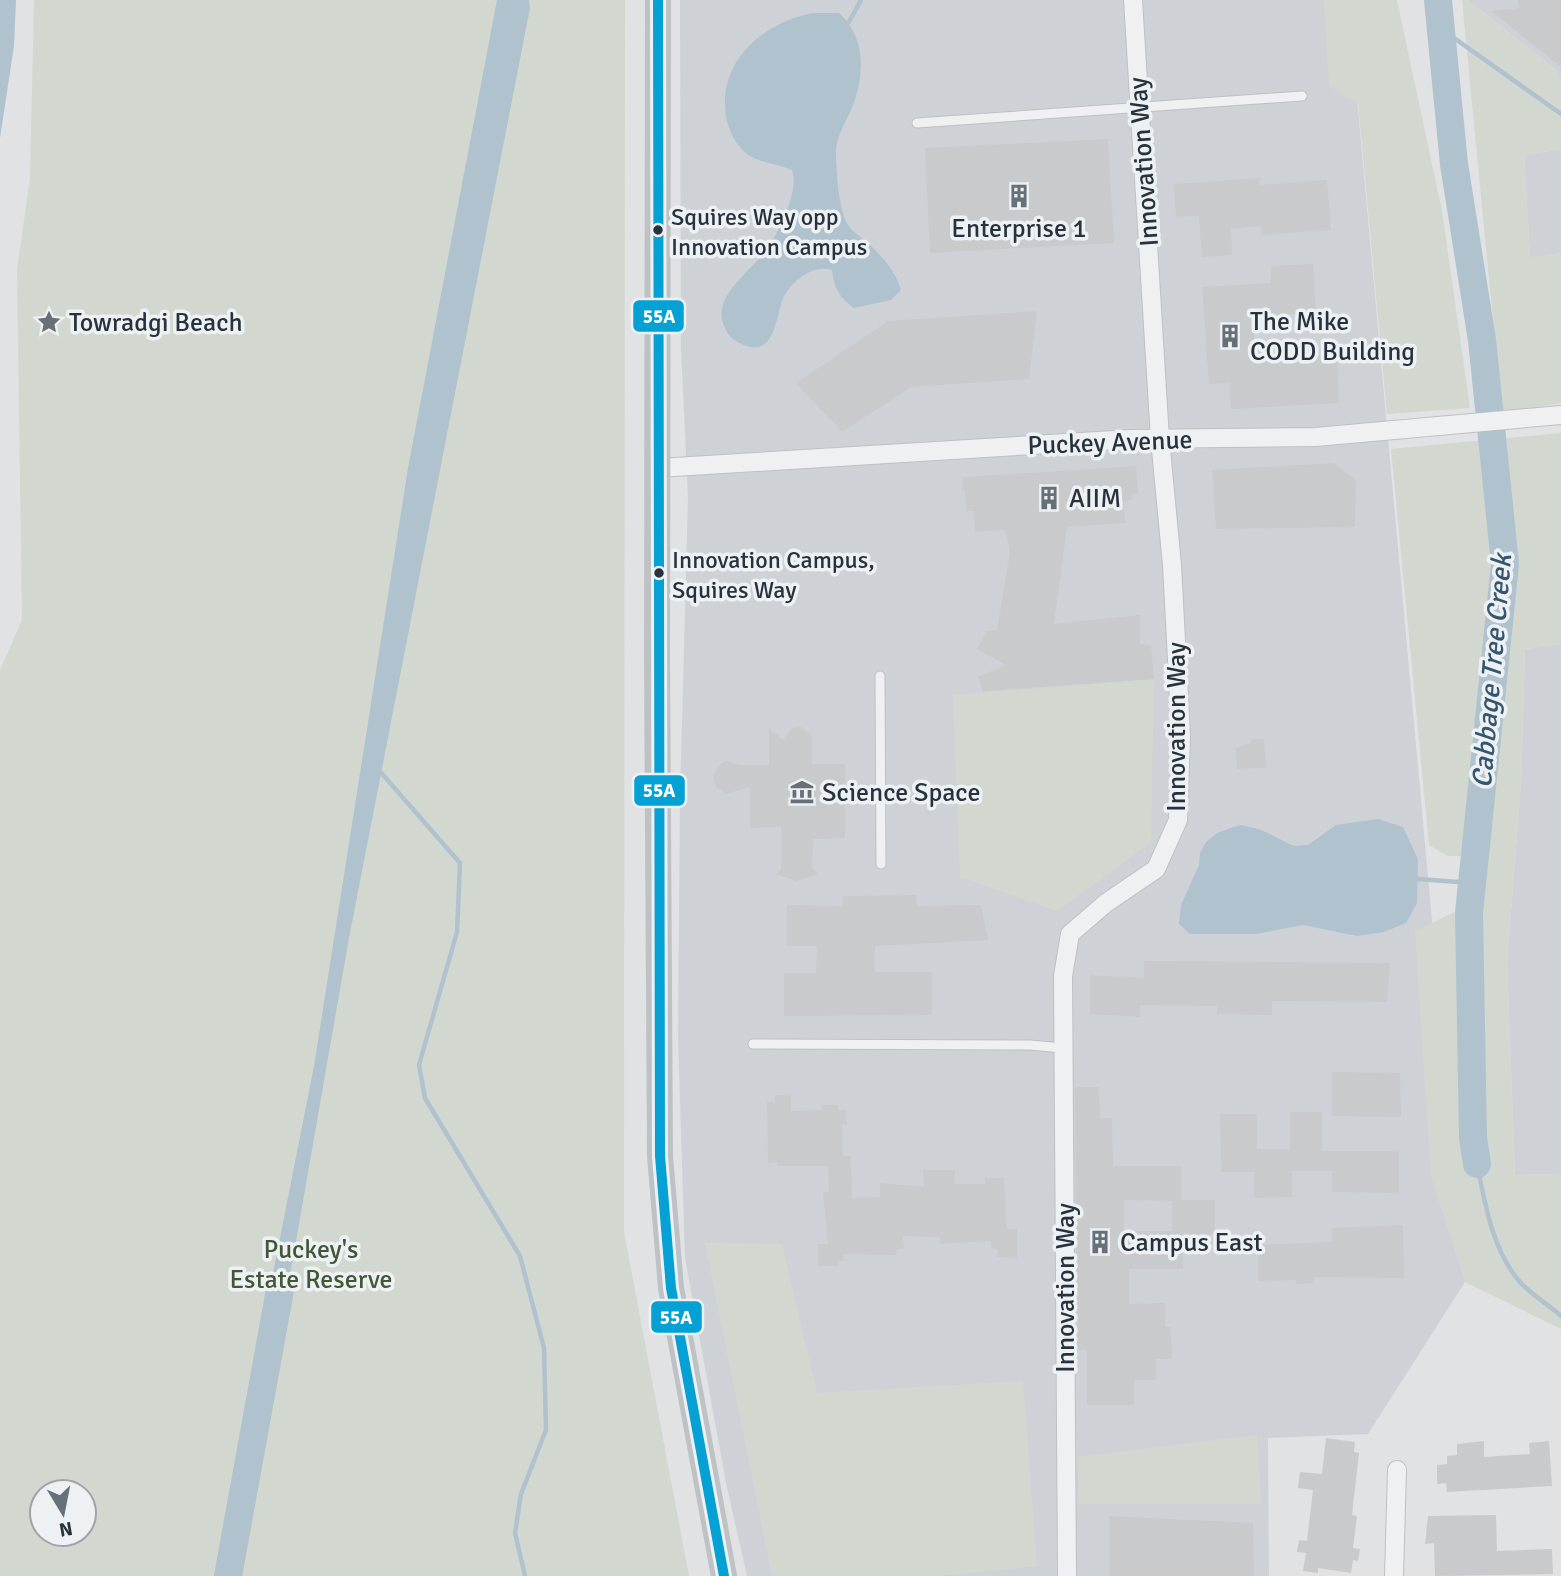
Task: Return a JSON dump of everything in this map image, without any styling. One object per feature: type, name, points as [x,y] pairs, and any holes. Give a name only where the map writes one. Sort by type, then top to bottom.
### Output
[{"type":"main road","points":[[658,0],[660,1156],[671,1288],[724,1576]]},
{"type":"street","name":"Innovation Way","points":[[1067,1576],[1063,976],[1070,934],[1107,903],[1156,869],[1178,820],[1181,736],[1172,565],[1160,439],[1133,0]]},
{"type":"street","name":"Puckey Avenue","points":[[658,468],[1160,439],[1287,438],[1561,415]]},
{"type":"street","points":[[1394,1576],[1397,1470]]},
{"type":"lane","points":[[917,123],[1302,96]]},
{"type":"lane","points":[[880,676],[881,864]]},
{"type":"lane","points":[[753,1045],[1030,1045],[1063,1048]]},
{"type":"shaded area","points":[[680,0],[1348,0],[1465,1282],[1368,1434],[1268,1438],[1269,1576],[747,1576],[726,1483],[685,1258],[678,1038],[680,797],[688,498],[681,349]]},
{"type":"shaded area","points":[[1468,0],[1561,0],[1561,85],[1556,70]]},
{"type":"shaded area","points":[[1561,149],[1561,253],[1530,258],[1524,155]]},
{"type":"shaded area","points":[[1561,644],[1561,1174],[1515,1175],[1507,962],[1521,783],[1525,649]]},
{"type":"green space","name":"Puckey's Estate Reserve","points":[[34,0],[625,0],[624,1232],[689,1576],[0,1576],[0,670],[22,620],[17,270],[30,178]]},
{"type":"green space","points":[[1324,0],[1397,0],[1442,211],[1470,408],[1387,414],[1358,103],[1329,86]]},
{"type":"green space","points":[[1462,0],[1468,0],[1556,70],[1561,85],[1561,149],[1524,155],[1530,257],[1561,253],[1561,403],[1502,413]]},
{"type":"green space","points":[[1561,433],[1561,644],[1525,649],[1521,783],[1507,962],[1515,1175],[1561,1174],[1561,1329],[1465,1282],[1431,1176],[1415,931],[1459,910],[1466,856],[1447,856],[1429,845],[1391,449]]},
{"type":"green space","points":[[1154,679],[1151,842],[1057,911],[960,877],[953,695]]},
{"type":"green space","points":[[705,1243],[782,1244],[817,1393],[1023,1381],[1037,1566],[939,1576],[772,1576]]},
{"type":"green space","points":[[1257,1435],[1261,1504],[1079,1504],[1078,1457]]},
{"type":"water","points":[[0,0],[16,0],[14,46],[0,138]]},
{"type":"water","points":[[497,0],[529,0],[530,8],[349,938],[281,1327],[263,1324],[314,1066],[408,468]]},
{"type":"water","points":[[813,13],[839,13],[857,41],[861,62],[859,84],[836,148],[840,200],[848,225],[883,259],[896,277],[901,290],[891,300],[854,308],[838,292],[832,270],[809,272],[785,294],[768,341],[762,346],[754,347],[738,342],[728,334],[722,317],[723,306],[735,285],[773,241],[791,199],[794,178],[792,170],[752,157],[739,147],[727,121],[725,96],[736,62],[747,48],[777,25]]},
{"type":"water","points":[[1378,819],[1403,827],[1418,859],[1417,903],[1406,923],[1384,932],[1357,936],[1303,925],[1256,934],[1190,934],[1179,924],[1181,905],[1199,865],[1200,853],[1206,842],[1217,833],[1240,825],[1259,829],[1294,846],[1308,845],[1336,825]]},
{"type":"building","points":[[1518,0],[1561,0],[1561,67],[1491,11],[1520,8]]},
{"type":"building","name":"Enterprise 1","points":[[1108,139],[1114,243],[930,253],[925,148]]},
{"type":"building","points":[[1260,178],[1259,185],[1327,180],[1331,230],[1261,235],[1260,226],[1231,229],[1232,255],[1202,257],[1199,216],[1176,217],[1174,184]]},
{"type":"building","name":"The Mike CODD Building","points":[[1313,264],[1316,312],[1253,317],[1255,360],[1337,355],[1339,403],[1231,409],[1230,383],[1209,384],[1202,287],[1271,283],[1271,266]]},
{"type":"building","points":[[1037,311],[1029,379],[911,387],[842,432],[796,383],[888,321]]},
{"type":"building","points":[[1333,463],[1356,480],[1355,527],[1216,529],[1212,470]]},
{"type":"building","points":[[1136,466],[1138,493],[1132,494],[1132,500],[1124,501],[1125,523],[1067,527],[1054,624],[1140,615],[1140,644],[1151,646],[1154,679],[983,691],[978,677],[1006,665],[977,649],[987,631],[997,630],[1010,552],[1005,530],[975,532],[974,511],[966,511],[965,491],[962,491],[963,477]]},
{"type":"building","points":[[801,727],[812,736],[812,764],[845,764],[845,838],[813,839],[812,867],[818,874],[796,881],[776,874],[781,869],[781,827],[750,828],[750,787],[726,794],[716,787],[713,776],[719,765],[726,761],[741,765],[769,765],[769,728],[783,740],[792,728]]},
{"type":"building","points":[[1251,739],[1264,739],[1266,768],[1237,769],[1236,748],[1251,743]]},
{"type":"building","points":[[916,895],[917,906],[981,905],[988,940],[875,946],[875,972],[932,972],[932,1015],[784,1016],[784,973],[816,973],[817,946],[787,946],[787,905],[843,906],[843,896]]},
{"type":"building","points":[[1144,961],[1390,963],[1387,1002],[1272,1001],[1272,1015],[1217,1014],[1217,1006],[1140,1005],[1140,1017],[1090,1014],[1090,975],[1144,978]]},
{"type":"building","points":[[1332,1072],[1400,1073],[1401,1117],[1332,1116]]},
{"type":"building","name":"Campus East","points":[[1075,1087],[1099,1087],[1100,1118],[1112,1118],[1113,1166],[1181,1166],[1181,1200],[1215,1200],[1215,1234],[1183,1234],[1183,1269],[1129,1269],[1129,1304],[1165,1303],[1165,1327],[1171,1327],[1172,1359],[1156,1359],[1156,1380],[1134,1380],[1134,1405],[1087,1405],[1087,1350],[1077,1350]],"holes":[[[1124,1200],[1172,1201],[1172,1231],[1124,1231]]]},
{"type":"building","points":[[775,1095],[791,1095],[791,1111],[821,1110],[822,1105],[838,1105],[838,1110],[846,1110],[847,1125],[842,1124],[843,1156],[851,1156],[852,1198],[880,1197],[880,1183],[924,1187],[923,1170],[955,1170],[955,1184],[985,1184],[985,1178],[1004,1178],[1006,1222],[1008,1229],[1017,1229],[1017,1258],[997,1257],[998,1249],[991,1248],[991,1241],[940,1244],[940,1237],[903,1236],[904,1248],[897,1249],[896,1255],[843,1254],[844,1261],[838,1261],[839,1266],[818,1266],[818,1244],[828,1244],[823,1192],[829,1192],[828,1166],[777,1166],[777,1162],[768,1163],[767,1102],[775,1102]]},
{"type":"building","name":"Campus East","points":[[1290,1112],[1322,1112],[1322,1151],[1399,1151],[1399,1193],[1332,1192],[1332,1171],[1292,1171],[1292,1197],[1254,1198],[1254,1172],[1221,1172],[1220,1114],[1257,1114],[1257,1149],[1290,1149]]},
{"type":"building","name":"Campus East","points":[[1403,1225],[1404,1278],[1314,1277],[1314,1283],[1296,1284],[1296,1280],[1258,1281],[1258,1245],[1332,1242],[1332,1228]]},
{"type":"building","points":[[1326,1438],[1355,1442],[1354,1452],[1359,1453],[1352,1515],[1357,1516],[1353,1548],[1360,1549],[1358,1561],[1353,1560],[1351,1573],[1318,1568],[1318,1573],[1303,1571],[1306,1553],[1297,1552],[1299,1540],[1307,1541],[1313,1490],[1298,1488],[1300,1472],[1322,1474]]},
{"type":"building","points":[[1484,1441],[1484,1457],[1530,1454],[1529,1443],[1549,1441],[1552,1486],[1447,1492],[1446,1483],[1437,1484],[1437,1465],[1447,1464],[1447,1456],[1457,1455],[1457,1444]]},
{"type":"building","points":[[1496,1515],[1497,1551],[1552,1549],[1553,1574],[1435,1576],[1434,1543],[1425,1544],[1428,1516]]},
{"type":"building","points":[[1109,1516],[1253,1523],[1254,1576],[1109,1576]]},
{"type":"waterway","points":[[849,22],[861,0]]},
{"type":"waterway","name":"Cabbage Tree Creek","points":[[1438,0],[1454,164],[1482,340],[1505,564],[1469,913],[1473,1138],[1477,1164]]},
{"type":"waterway","points":[[1440,28],[1561,114]]},
{"type":"waterway","points":[[377,768],[460,863],[457,932],[419,1065],[425,1098],[520,1256],[544,1348],[546,1430],[521,1494],[515,1533],[525,1576]]},
{"type":"waterway","points":[[1418,879],[1472,883]]},
{"type":"waterway","name":"Cabbage Tree Creek","points":[[1477,1164],[1491,1225],[1502,1255],[1523,1286],[1561,1316]]},
{"type":"waterway","points":[[228,1576],[280,1290]]},
{"type":"transit line","name":"55A","points":[[658,0],[660,1156],[671,1288],[724,1576]]},
{"type":"place","name":"Enterprise 1","points":[[1019,196]]},
{"type":"place","name":"Squires Way opp Innovation Campus","points":[[658,230]]},
{"type":"place","name":"Towradgi Beach","points":[[49,322]]},
{"type":"place","name":"The Mike CODD Building","points":[[1230,336]]},
{"type":"place","name":"AIIM","points":[[1049,498]]},
{"type":"place","name":"Innovation Campus, Squires Way","points":[[659,573]]},
{"type":"place","name":"Science Space","points":[[802,792]]},
{"type":"place","name":"Campus East","points":[[1100,1242]]}]
